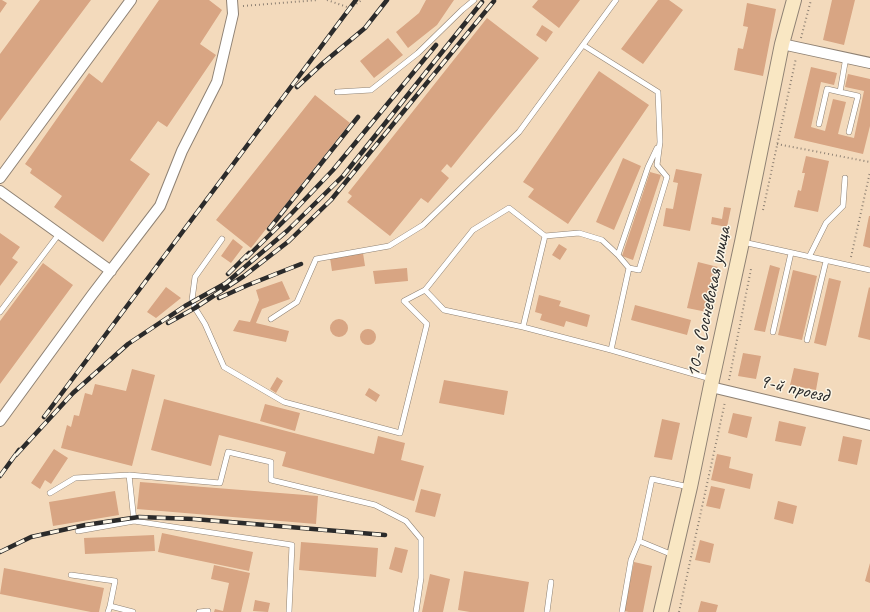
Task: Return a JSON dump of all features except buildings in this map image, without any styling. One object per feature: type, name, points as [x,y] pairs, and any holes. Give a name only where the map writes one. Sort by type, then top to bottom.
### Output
[{"type":"street","points":[[0,178],[131,0]]},
{"type":"street","points":[[0,421],[92,295],[160,206],[182,151],[217,82],[233,14],[232,0]]},
{"type":"street","name":"10-я Сосневская улица","points":[[661,612],[690,487],[782,44],[794,0]]},
{"type":"street","points":[[782,44],[870,63]]},
{"type":"street","points":[[0,191],[111,271]]},
{"type":"street","name":"9-й проезд","points":[[711,384],[727,391],[870,425]]},
{"type":"lane","points":[[337,92],[370,90],[418,53],[474,0]]},
{"type":"lane","points":[[271,319],[297,302],[316,259],[389,246],[423,225],[519,132],[616,0]]},
{"type":"lane","points":[[222,238],[195,277],[192,300],[195,308],[206,324],[224,367],[284,402],[400,433],[427,324],[404,301],[425,290],[473,230],[509,208],[545,236],[578,233],[602,240],[629,268],[639,270],[667,177],[656,165],[660,142],[658,92],[582,45]]},
{"type":"lane","points":[[840,92],[846,57]]},
{"type":"lane","points":[[819,124],[827,89],[858,96],[849,132]]},
{"type":"lane","points":[[618,255],[648,167],[660,142]]},
{"type":"lane","points":[[808,257],[826,223],[843,206],[845,178]]},
{"type":"lane","points":[[0,312],[59,234]]},
{"type":"lane","points":[[523,327],[545,236]]},
{"type":"lane","points":[[742,242],[870,270]]},
{"type":"lane","points":[[773,332],[791,253]]},
{"type":"lane","points":[[807,340],[826,261]]},
{"type":"lane","points":[[611,350],[629,268]]},
{"type":"lane","points":[[425,290],[444,310],[523,327],[611,350],[711,384]]},
{"type":"lane","points":[[50,493],[75,478],[129,475],[220,483],[228,452],[271,462],[271,480],[374,506],[406,521],[421,539],[421,578],[416,612]]},
{"type":"lane","points":[[129,475],[134,521]]},
{"type":"lane","points":[[622,612],[631,560],[639,541],[652,479],[690,487]]},
{"type":"lane","points":[[78,531],[134,521],[292,545],[288,612]]},
{"type":"lane","points":[[639,541],[674,555]]},
{"type":"lane","points":[[71,575],[116,581],[108,612]]},
{"type":"lane","points":[[547,612],[551,582]]},
{"type":"lane","points":[[110,606],[133,612]]},
{"type":"lane","points":[[199,612],[208,612]]},
{"type":"path","points":[[233,14],[242,6],[318,0]]},
{"type":"path","points":[[327,0],[350,8],[362,0]]},
{"type":"path","points":[[762,214],[798,47],[811,0]]},
{"type":"path","points":[[763,141],[870,162]]},
{"type":"path","points":[[849,266],[870,172]]},
{"type":"path","points":[[679,612],[727,391],[751,268]]},
{"type":"railway","points":[[44,417],[356,0]]},
{"type":"railway","points":[[297,87],[365,28],[387,0]]},
{"type":"railway","points":[[168,323],[195,308],[244,276],[289,241],[331,200],[494,1]]},
{"type":"railway","points":[[16,455],[73,393],[128,344],[185,306],[226,283],[287,231],[343,176],[482,2]]},
{"type":"railway","points":[[246,258],[333,170],[436,45]]},
{"type":"railway","points":[[269,229],[358,117]]},
{"type":"railway","points":[[228,274],[249,253]]},
{"type":"railway","points":[[219,298],[301,264]]},
{"type":"railway","points":[[0,476],[19,450]]},
{"type":"railway","points":[[0,552],[31,537],[85,525],[139,517],[194,519],[385,535]]}]
